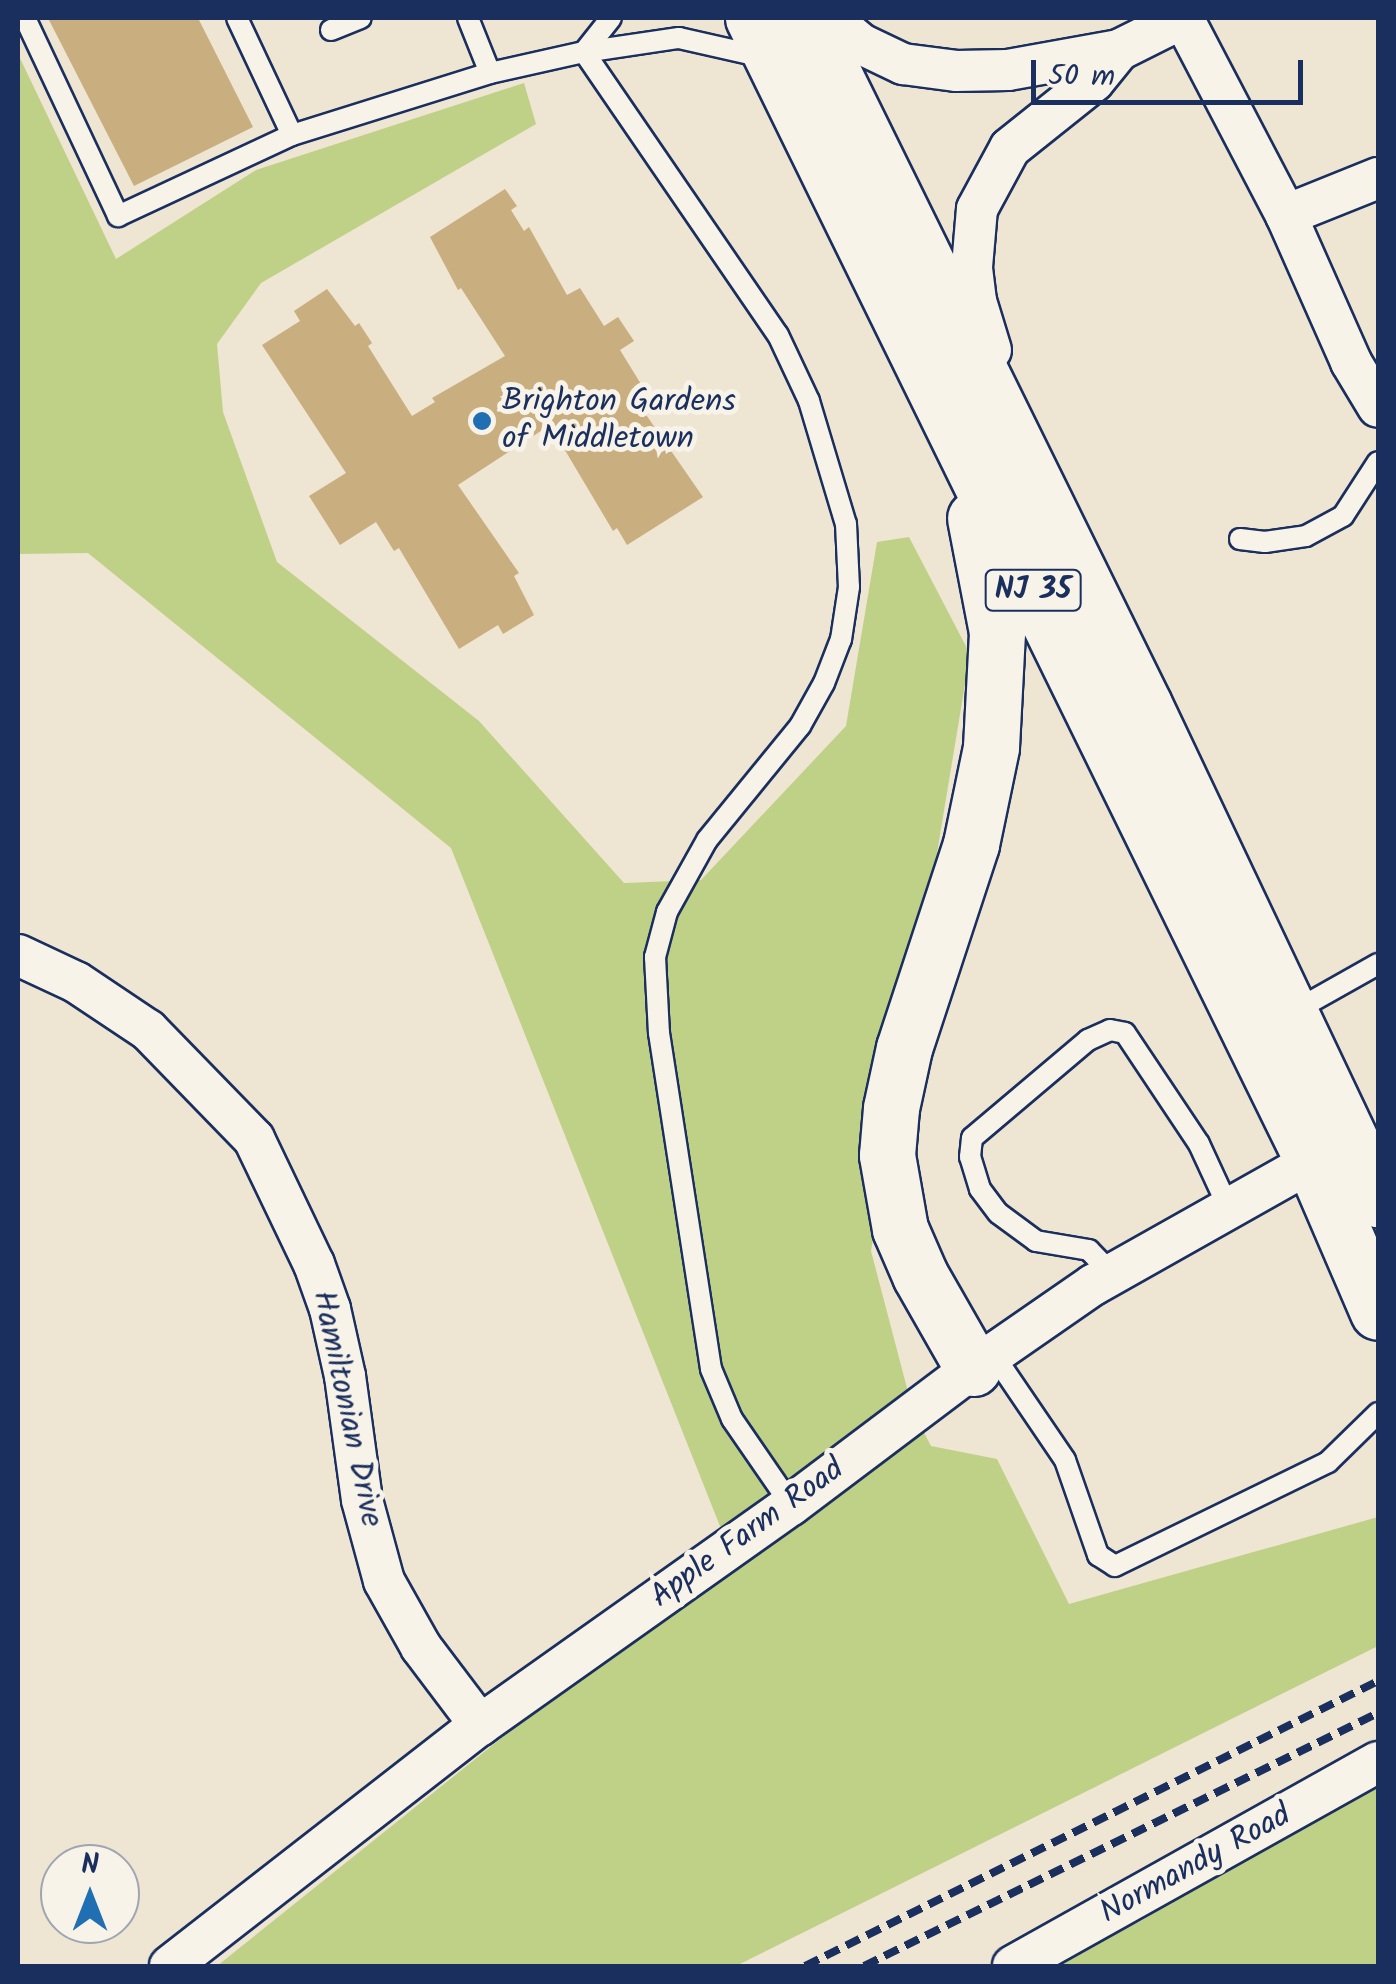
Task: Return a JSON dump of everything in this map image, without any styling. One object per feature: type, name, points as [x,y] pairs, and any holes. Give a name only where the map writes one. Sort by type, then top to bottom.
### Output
[{"type":"highway","name":"NJ 35","points":[[778,31],[946,414],[1378,1199]]},
{"type":"highway","name":"NJ 35","points":[[778,31],[1026,468],[1290,1014],[1346,1137],[1378,1312]]},
{"type":"highway","points":[[946,414],[986,558],[997,632],[996,690],[991,748],[971,844],[904,1048],[887,1155],[900,1228],[920,1274],[983,1361]]},
{"type":"street","points":[[830,18],[861,44],[904,64],[956,72],[1008,70],[1119,50],[1183,18],[1286,216],[1352,362],[1378,407]]},
{"type":"street","points":[[1026,468],[976,301],[972,267],[977,209],[1010,148],[1094,80],[1119,50]]},
{"type":"street","points":[[1286,216],[1378,178]]},
{"type":"street","name":"Hamiltonian Drive","points":[[18,955],[76,982],[148,1030],[254,1139],[314,1264],[330,1309],[345,1376],[362,1500],[384,1582],[421,1647],[480,1725]]},
{"type":"street","name":"Apple Farm Road","points":[[170,1966],[480,1725],[792,1504],[983,1361],[1112,1274],[1346,1137]]},
{"type":"street","name":"Normandy Road","points":[[1012,1966],[1378,1762]]},
{"type":"lane","points":[[25,18],[118,216],[292,135],[490,73],[584,52],[678,38],[778,31]]},
{"type":"lane","points":[[237,18],[292,135]]},
{"type":"lane","points":[[332,30],[361,18]]},
{"type":"lane","points":[[468,18],[490,73]]},
{"type":"lane","points":[[584,52],[611,18]]},
{"type":"lane","points":[[584,52],[778,335],[808,401],[846,524],[849,587],[840,639],[824,683],[800,726],[707,840],[667,912],[655,957],[659,1032],[712,1369],[732,1419],[792,1504]]},
{"type":"lane","points":[[1240,539],[1266,542],[1306,536],[1343,516],[1378,462]]},
{"type":"lane","points":[[1290,1014],[1378,964]]},
{"type":"lane","points":[[1112,1274],[1089,1250],[1036,1241],[998,1214],[980,1189],[970,1156],[972,1138],[1088,1040],[1110,1030],[1125,1033],[1199,1144],[1229,1208]]},
{"type":"lane","points":[[983,1361],[1066,1460],[1098,1556],[1114,1566],[1328,1462],[1378,1413]]},
{"type":"green space","points":[[18,54],[116,259],[256,170],[524,83],[536,124],[261,283],[217,344],[223,412],[277,562],[479,721],[624,883],[701,880],[846,726],[877,542],[909,537],[970,654],[871,1251],[913,1411],[931,1446],[997,1459],[1069,1604],[1378,1517],[1378,1646],[736,1966],[217,1966],[731,1554],[451,848],[88,553],[18,554]]},
{"type":"green space","points":[[1378,1777],[1378,1966],[1046,1966],[1141,1921]]},
{"type":"building","points":[[48,18],[198,18],[253,127],[134,186]]},
{"type":"building","name":"Brighton Gardens of Middletown","points":[[505,189],[517,206],[511,210],[524,231],[529,227],[567,295],[580,288],[604,326],[618,317],[634,341],[620,350],[644,389],[633,396],[703,497],[627,545],[617,528],[613,531],[550,425],[458,485],[519,573],[514,576],[534,615],[503,634],[498,625],[459,649],[399,548],[394,551],[376,522],[340,545],[309,496],[346,473],[262,345],[300,321],[294,311],[327,289],[355,326],[359,323],[372,343],[368,346],[412,416],[435,402],[432,398],[505,356],[461,288],[458,290],[430,237]]},
{"type":"railway","points":[[805,1966],[1378,1681]]},
{"type":"railway","points":[[864,1966],[1378,1713]]},
{"type":"place","name":"Brighton Gardens of Middletown","points":[[482,421]]}]
